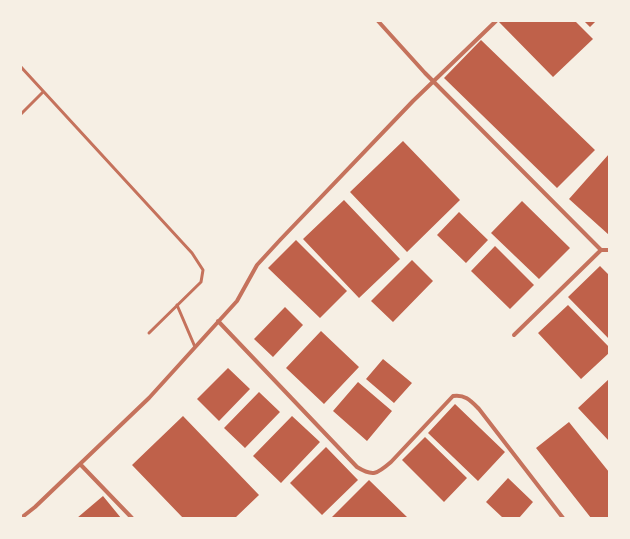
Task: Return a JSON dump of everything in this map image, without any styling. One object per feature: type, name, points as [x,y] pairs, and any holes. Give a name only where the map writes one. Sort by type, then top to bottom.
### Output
[{"type":"street","points":[[378,21],[433,81],[601,250]]},
{"type":"street","points":[[22,518],[149,398],[237,301],[257,265],[263,258],[402,112],[496,21]]},
{"type":"street","points":[[514,335],[601,250],[609,250]]},
{"type":"street","points":[[218,321],[357,467],[368,474],[380,472],[453,396],[459,395],[468,398],[479,410],[563,518]]},
{"type":"street","points":[[80,464],[132,518]]},
{"type":"lane","points":[[21,67],[192,254],[203,270],[201,282],[149,333]]},
{"type":"lane","points":[[21,114],[43,92]]},
{"type":"lane","points":[[177,305],[194,347]]},
{"type":"building","points":[[575,21],[593,39],[553,77],[499,22]]},
{"type":"building","points":[[584,21],[596,21],[590,27]]},
{"type":"building","points":[[481,40],[595,150],[557,188],[444,78]]},
{"type":"building","points":[[403,141],[460,200],[407,252],[350,192]]},
{"type":"building","points":[[609,154],[609,235],[569,199]]},
{"type":"building","points":[[344,200],[400,259],[359,298],[303,239]]},
{"type":"building","points":[[522,201],[570,248],[539,279],[491,233]]},
{"type":"building","points":[[459,212],[488,240],[466,263],[437,235]]},
{"type":"building","points":[[296,240],[347,291],[320,318],[268,268]]},
{"type":"building","points":[[495,246],[534,285],[510,309],[471,271]]},
{"type":"building","points":[[412,260],[433,281],[393,322],[371,301]]},
{"type":"building","points":[[600,266],[609,275],[609,339],[568,297]]},
{"type":"building","points":[[568,305],[609,347],[609,353],[581,379],[538,333]]},
{"type":"building","points":[[285,307],[303,325],[273,357],[254,339]]},
{"type":"building","points":[[321,331],[359,367],[324,404],[286,368]]},
{"type":"building","points":[[383,359],[412,383],[394,403],[366,379]]},
{"type":"building","points":[[228,368],[250,389],[219,421],[197,399]]},
{"type":"building","points":[[609,379],[609,441],[578,408]]},
{"type":"building","points":[[358,382],[392,411],[367,441],[333,411]]},
{"type":"building","points":[[259,392],[280,412],[245,448],[224,428]]},
{"type":"building","points":[[455,404],[505,452],[478,481],[428,433]]},
{"type":"building","points":[[183,416],[259,495],[235,518],[183,518],[132,465]]},
{"type":"building","points":[[292,416],[320,442],[281,483],[253,456]]},
{"type":"building","points":[[569,422],[609,472],[609,518],[591,518],[536,448]]},
{"type":"building","points":[[425,437],[467,478],[444,502],[402,460]]},
{"type":"building","points":[[326,447],[358,480],[322,515],[290,483]]},
{"type":"building","points":[[508,478],[533,502],[519,518],[503,518],[486,502]]},
{"type":"building","points":[[369,480],[408,518],[331,518]]},
{"type":"building","points":[[103,496],[121,518],[77,518]]}]
